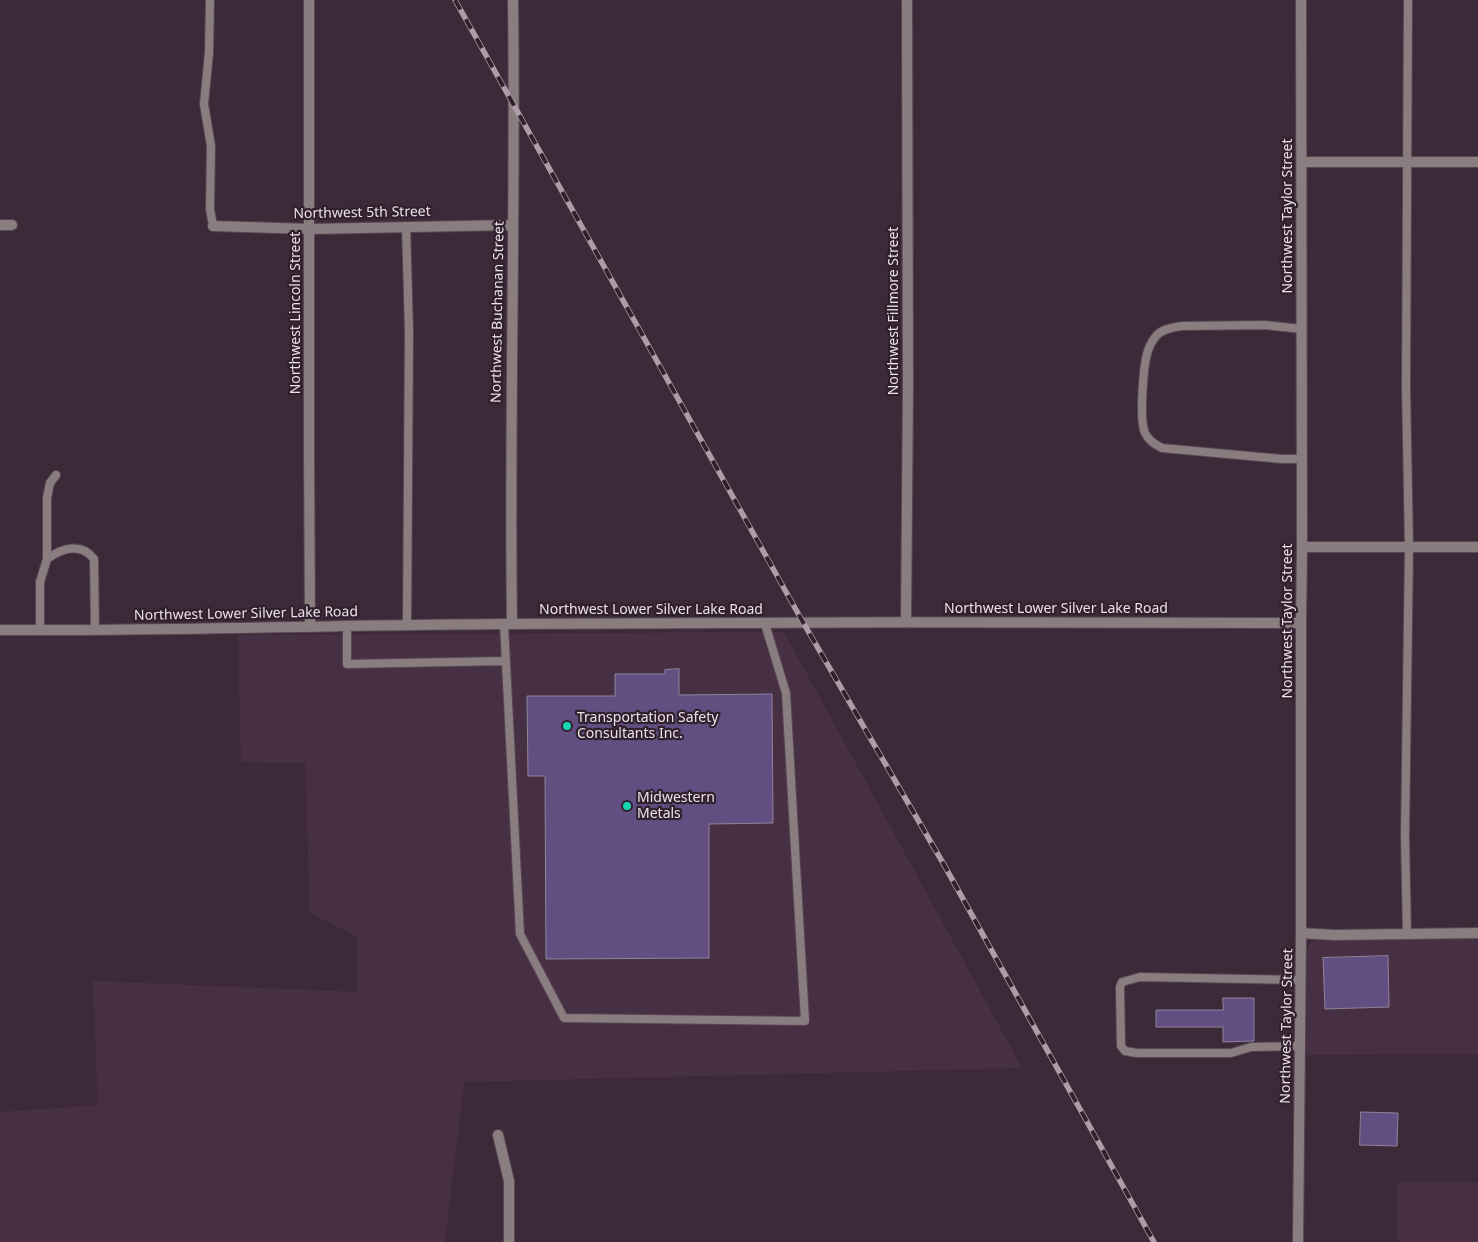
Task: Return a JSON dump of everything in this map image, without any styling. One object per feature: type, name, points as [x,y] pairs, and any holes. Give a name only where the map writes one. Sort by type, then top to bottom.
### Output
[{"type":"street","name":"Northwest Lincoln Street","points":[[309,0],[310,627]]},
{"type":"street","name":"Northwest Buchanan Street","points":[[508,624],[513,225],[513,0]]},
{"type":"street","name":"Northwest Fillmore Street","points":[[906,622],[908,396],[907,0]]},
{"type":"street","name":"Northwest Taylor Street","points":[[1298,1242],[1302,623],[1301,0]]},
{"type":"street","points":[[1302,162],[1478,162]]},
{"type":"street","points":[[0,226],[12,225]]},
{"type":"street","name":"Northwest 5th Street","points":[[213,226],[310,229],[513,225]]},
{"type":"street","points":[[1302,547],[1478,547]]},
{"type":"street","name":"Northwest Lower Silver Lake Road","points":[[0,630],[508,624],[1302,623]]},
{"type":"street","points":[[1301,933],[1334,935],[1478,933]]},
{"type":"street","points":[[498,1135],[509,1182],[509,1242]]},
{"type":"lane","points":[[210,0],[209,53],[204,104],[211,146],[210,209],[213,226]]},
{"type":"lane","points":[[1408,0],[1406,387],[1409,547],[1405,836],[1408,934]]},
{"type":"lane","points":[[406,226],[409,331],[407,626]]},
{"type":"lane","points":[[1302,329],[1264,325],[1182,326],[1169,328],[1157,335],[1149,348],[1144,369],[1143,408],[1144,431],[1151,442],[1162,448],[1282,459],[1302,459]]},
{"type":"lane","points":[[40,630],[40,582],[47,560],[47,498],[50,483],[56,475]]},
{"type":"lane","points":[[47,560],[58,551],[74,547],[89,553],[94,559],[95,630]]},
{"type":"lane","points":[[508,624],[506,661],[520,934],[564,1018],[806,1021],[786,693],[765,624]]},
{"type":"lane","points":[[347,626],[347,664],[506,661]]},
{"type":"lane","points":[[1300,1046],[1251,1047],[1231,1053],[1137,1053],[1125,1051],[1121,1046],[1120,987],[1122,982],[1140,977],[1301,980]]},
{"type":"shaded area","points":[[784,632],[1022,1068],[464,1082],[445,1242],[0,1242],[0,1112],[98,1105],[93,981],[357,992],[357,937],[310,913],[305,763],[241,762],[238,635]]},
{"type":"shaded area","points":[[1317,938],[1478,938],[1478,1054],[1306,1055],[1307,950],[1311,942]]},
{"type":"shaded area","points":[[1398,1182],[1478,1182],[1478,1242],[1398,1242]]},
{"type":"building","name":"Midwestern Metals","points":[[679,669],[679,695],[772,694],[773,823],[709,824],[709,958],[546,959],[545,776],[528,776],[527,696],[615,696],[615,674],[665,674],[665,670]]},
{"type":"building","points":[[1388,956],[1389,1007],[1325,1009],[1323,958]]},
{"type":"building","points":[[1223,998],[1254,998],[1254,1041],[1223,1042],[1223,1027],[1156,1027],[1156,1010],[1223,1010]]},
{"type":"building","points":[[1361,1112],[1398,1113],[1397,1146],[1360,1145]]},
{"type":"railway","points":[[455,0],[804,624],[943,863],[1154,1242]]},
{"type":"place","name":"Transportation Safety Consultants Inc.","points":[[567,726]]},
{"type":"place","name":"Midwestern Metals","points":[[627,806]]}]
